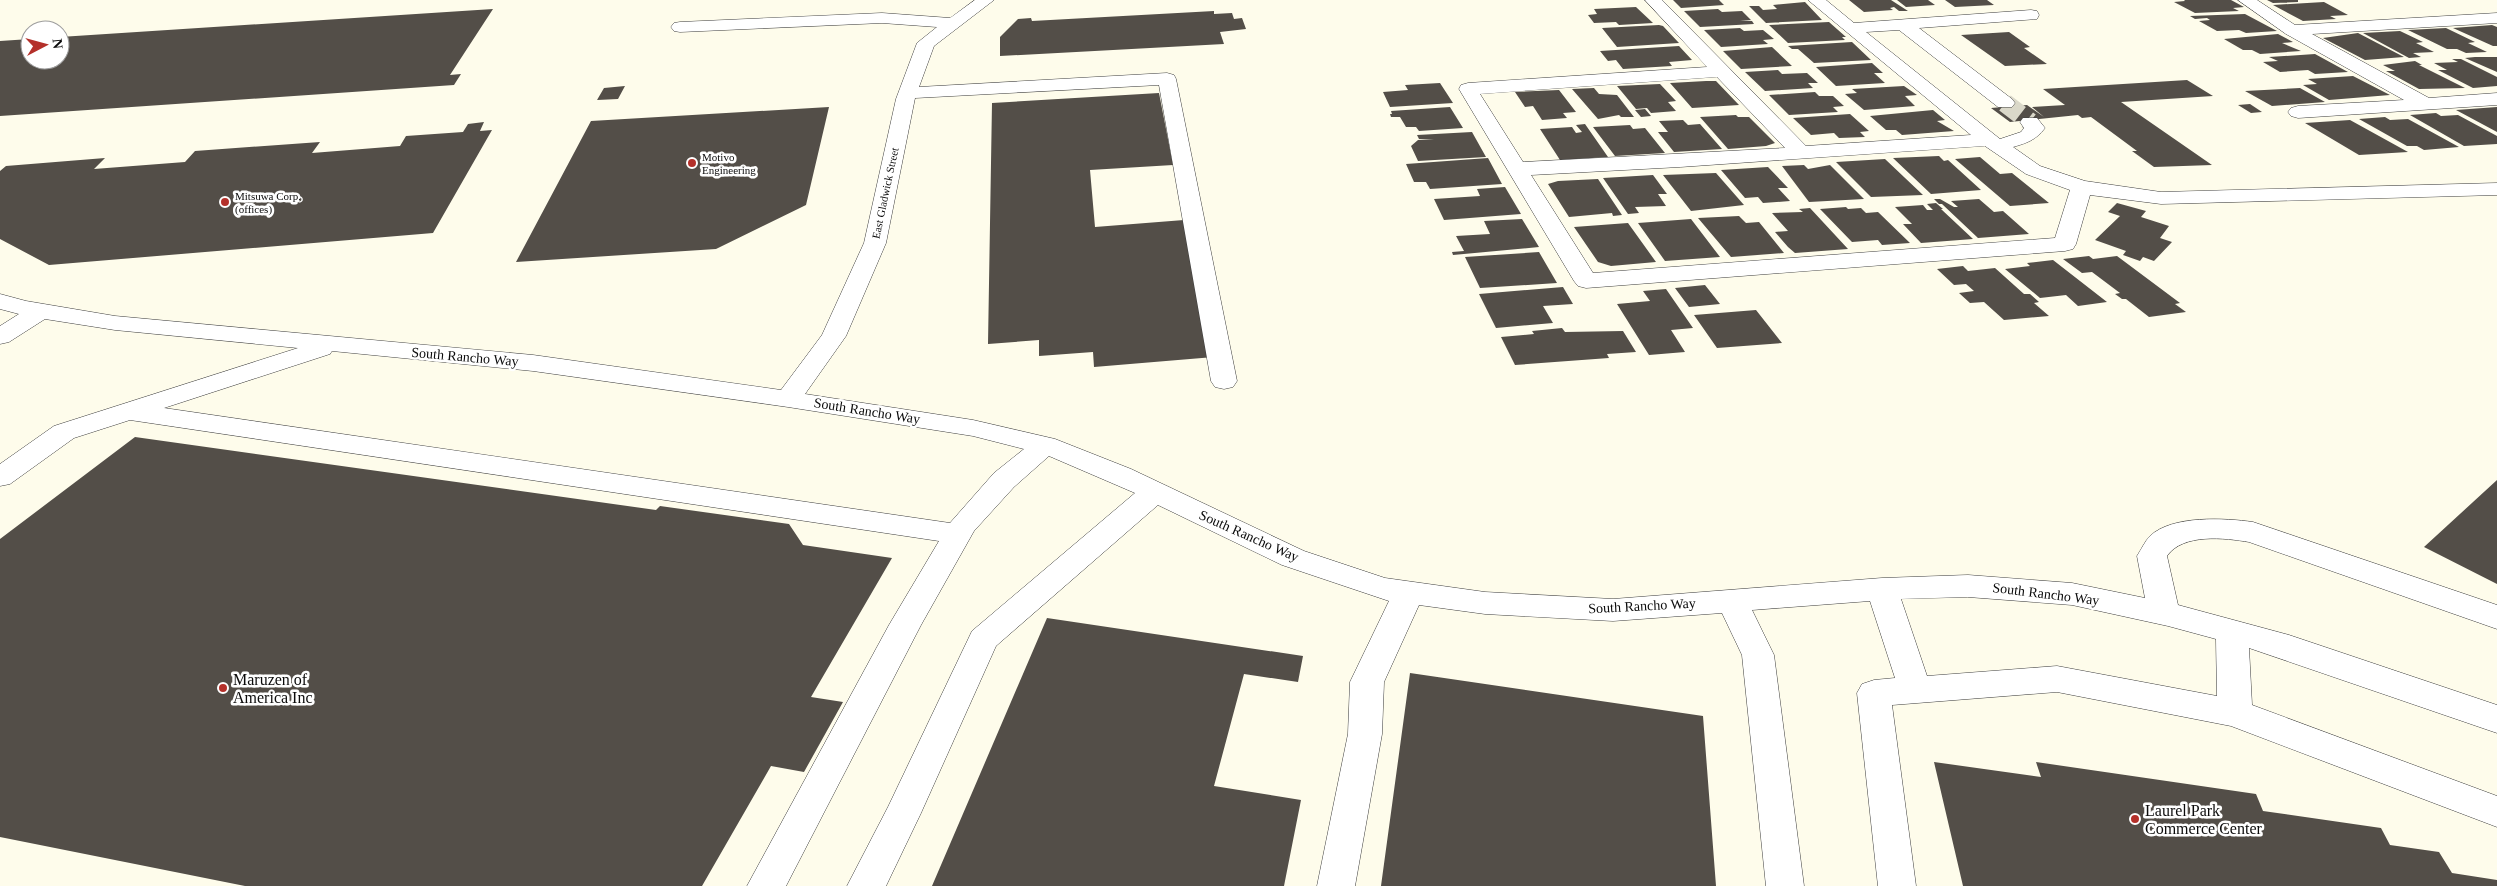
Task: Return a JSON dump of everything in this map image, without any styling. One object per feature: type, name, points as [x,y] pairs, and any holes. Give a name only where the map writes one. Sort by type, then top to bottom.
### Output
[{"type":"street","name":"East Gladwick Street","points":[[788,399],[834,336],[875,243],[907,93],[926,43],[986,0]]},
{"type":"street","points":[[1654,0],[1801,152]]},
{"type":"street","points":[[1816,0],[1993,143],[2033,170],[2081,187],[2161,198],[2284,193],[2497,189]]},
{"type":"street","points":[[2246,0],[2292,30],[2426,104]]},
{"type":"street","points":[[882,18],[901,5]]},
{"type":"street","points":[[1851,28],[2031,15]]},
{"type":"street","points":[[680,27],[882,18],[954,23]]},
{"type":"street","points":[[2292,30],[2497,18]]},
{"type":"street","points":[[1904,25],[2005,103]]},
{"type":"street","points":[[1722,71],[1468,89],[1586,281],[2065,244],[2081,187]]},
{"type":"street","points":[[907,93],[1167,79],[1224,381]]},
{"type":"street","points":[[2298,112],[2497,99]]},
{"type":"street","points":[[1517,169],[1993,143],[2028,136],[2035,128],[2030,122]]},
{"type":"street","name":"South Rancho Way","points":[[0,301],[40,311],[115,323],[533,363],[788,399],[973,428],[1045,445],[1121,475],[1294,558],[1383,589],[1485,603],[1613,610],[1882,589],[1968,586],[2053,593],[2164,613],[2297,650],[2497,719]]},
{"type":"street","points":[[0,337],[40,311]]},
{"type":"street","points":[[0,477],[64,432],[333,345]]},
{"type":"street","points":[[126,411],[958,534]]},
{"type":"street","points":[[766,886],[905,625],[963,525],[1004,480],[1045,445]]},
{"type":"street","points":[[866,886],[903,813],[983,639],[1155,492]]},
{"type":"street","points":[[2164,613],[2152,556],[2162,543],[2181,534],[2230,528],[2253,532],[2497,617]]},
{"type":"street","points":[[1882,589],[1915,690]]},
{"type":"street","points":[[1336,886],[1365,734],[1367,682],[1409,592]]},
{"type":"street","points":[[1732,601],[1758,655],[1785,886]]},
{"type":"street","points":[[2232,632],[2235,714]]},
{"type":"street","points":[[1897,886],[1874,693],[2057,679],[2235,714],[2497,812]]},
{"type":"building","points":[[1673,0],[1719,0],[1724,5],[1681,8]]},
{"type":"building","points":[[1849,0],[1891,0],[1908,11],[1899,11],[1894,7],[1890,8],[1893,10],[1864,12]]},
{"type":"building","points":[[1897,0],[1928,0],[1935,5],[1906,7]]},
{"type":"building","points":[[1945,0],[1987,0],[1994,5],[1955,7]]},
{"type":"building","points":[[2184,0],[2231,0],[2244,7],[2233,8],[2239,11],[2195,13],[2174,2]]},
{"type":"building","points":[[2267,0],[2298,0],[2298,2],[2273,3]]},
{"type":"building","points":[[1805,2],[1822,20],[1766,23],[1749,6],[1759,6],[1763,10],[1777,9],[1773,5]]},
{"type":"building","points":[[2324,2],[2348,15],[2330,16],[2336,19],[2303,21],[2273,5]]},
{"type":"building","points":[[1636,7],[1653,23],[1619,25],[1616,22],[1594,23],[1588,15],[1597,14],[1594,9]]},
{"type":"building","points":[[493,9],[450,75],[461,74],[454,85],[0,116],[0,41],[20,40],[20,70],[70,70],[70,36]]},
{"type":"building","points":[[1718,9],[1722,12],[1742,11],[1751,20],[1740,20],[1752,21],[1754,24],[1700,27],[1684,11]]},
{"type":"building","points":[[1214,11],[1214,14],[1232,13],[1234,19],[1242,18],[1246,29],[1220,32],[1224,44],[1000,56],[1000,37],[1018,19],[1031,18],[1032,21]]},
{"type":"building","points":[[2245,14],[2277,31],[2246,33],[2239,30],[2217,31],[2199,21],[2210,20],[2207,18],[2195,19],[2190,16]]},
{"type":"building","points":[[1829,22],[1846,37],[1842,37],[1845,40],[1788,43],[1769,25]]},
{"type":"building","points":[[2492,25],[2497,27],[2497,46],[2493,46],[2453,28]]},
{"type":"building","points":[[1663,26],[1679,43],[1617,47],[1602,28]]},
{"type":"building","points":[[1740,28],[1744,31],[1763,30],[1774,39],[1763,40],[1768,44],[1721,47],[1704,30]]},
{"type":"building","points":[[2446,28],[2475,42],[2468,43],[2487,52],[2466,53],[2457,49],[2447,49],[2408,30]]},
{"type":"building","points":[[2400,31],[2423,42],[2416,43],[2434,52],[2413,53],[2421,57],[2409,58],[2363,33]]},
{"type":"building","points":[[2009,32],[2030,47],[2024,48],[2047,64],[2005,66],[1961,35]]},
{"type":"building","points":[[2358,33],[2404,57],[2365,60],[2323,38]]},
{"type":"building","points":[[2278,34],[2293,42],[2282,43],[2301,51],[2260,54],[2252,50],[2243,50],[2224,39]]},
{"type":"building","points":[[1852,42],[1871,60],[1814,63],[1798,49],[1792,49],[1788,46]]},
{"type":"building","points":[[1679,46],[1692,60],[1669,62],[1672,66],[1623,69],[1616,60],[1608,61],[1600,51]]},
{"type":"building","points":[[1772,47],[1792,66],[1741,69],[1723,51]]},
{"type":"building","points":[[2315,54],[2348,72],[2315,74],[2308,70],[2280,72],[2263,62],[2278,61],[2269,57]]},
{"type":"building","points":[[2497,57],[2497,72],[2465,58]]},
{"type":"building","points":[[2452,59],[2461,59],[2497,77],[2497,86],[2473,88],[2438,70],[2447,70],[2434,63],[2458,62]]},
{"type":"building","points":[[2415,61],[2422,65],[2419,65],[2465,88],[2419,89],[2386,71],[2395,71],[2383,65]]},
{"type":"building","points":[[1872,63],[1883,73],[1874,73],[1885,83],[1836,86],[1816,67]]},
{"type":"building","points":[[1778,70],[1782,74],[1807,73],[1818,83],[1808,83],[1813,88],[1765,91],[1745,72]]},
{"type":"building","points":[[2353,76],[2390,95],[2329,100],[2303,85],[2317,84],[2308,79]]},
{"type":"building","points":[[2187,80],[2213,96],[2121,102],[2212,165],[2154,167],[2132,151],[2137,151],[2091,117],[2082,118],[2078,115],[2010,122],[1991,108],[2027,105],[2044,117],[2032,107],[2065,105],[2043,89]]},
{"type":"building","points":[[1716,81],[1739,105],[1692,108],[1670,83]]},
{"type":"building","points":[[1440,83],[1453,103],[1390,107],[1383,92],[1408,90],[1405,85]]},
{"type":"building","points":[[1660,84],[1676,101],[1668,102],[1676,111],[1651,113],[1647,108],[1636,109],[1617,86]]},
{"type":"building","points":[[625,86],[618,99],[597,100],[604,88]]},
{"type":"building","points":[[1904,86],[1917,95],[1905,96],[1915,106],[1864,110],[1845,94],[1857,93],[1852,89]]},
{"type":"building","points":[[1594,88],[1599,94],[1617,95],[1634,117],[1621,117],[1619,115],[1598,119],[1572,89]]},
{"type":"building","points":[[2300,88],[2325,102],[2272,106],[2245,91]]},
{"type":"building","points":[[1559,90],[1576,112],[1563,113],[1567,118],[1542,120],[1533,106],[1525,107],[1515,92]]},
{"type":"building","points":[[1815,92],[1819,96],[1833,96],[1844,106],[1833,107],[1838,112],[1789,115],[1769,95]]},
{"type":"building","points":[[1159,93],[1173,165],[1090,170],[1095,227],[1184,220],[1214,357],[1094,367],[1093,352],[1039,356],[1039,340],[988,344],[992,103]]},
{"type":"building","points":[[2250,104],[2262,112],[2251,113],[2238,105]]},
{"type":"building","name":"Motivo Engineering","points":[[829,107],[806,205],[716,249],[516,262],[591,121]]},
{"type":"building","points":[[1450,107],[1463,128],[1419,131],[1416,127],[1406,127],[1400,117],[1391,117],[1390,114],[1392,114],[1391,111]]},
{"type":"building","points":[[2497,107],[2497,132],[2456,110]]},
{"type":"building","points":[[1645,109],[1651,116],[1641,117],[1635,110]]},
{"type":"building","points":[[1933,110],[1945,120],[1937,121],[1954,131],[1902,135],[1896,130],[1886,130],[1870,116]]},
{"type":"building","points":[[2436,113],[2441,116],[2458,115],[2497,136],[2497,144],[2464,146],[2410,115]]},
{"type":"building","points":[[1850,114],[1869,131],[1860,132],[1865,137],[1839,138],[1834,133],[1811,135],[1793,118]]},
{"type":"building","points":[[1736,115],[1738,117],[1749,117],[1775,143],[1766,146],[1728,149],[1700,117]]},
{"type":"building","points":[[2385,117],[2390,120],[2408,119],[2459,147],[2424,150],[2417,146],[2407,146],[2359,119]]},
{"type":"building","points":[[1683,120],[1688,125],[1700,124],[1722,149],[1674,152],[1658,132],[1668,132],[1659,121]]},
{"type":"building","points":[[2350,120],[2408,152],[2359,155],[2305,123]]},
{"type":"building","name":"Mitsuwa Corp. (offices)","points":[[484,122],[480,131],[492,130],[433,233],[49,265],[0,239],[0,171],[6,166],[105,158],[94,169],[185,162],[195,151],[320,142],[312,153],[400,146],[406,136],[463,132],[468,124]]},
{"type":"building","points":[[1585,124],[1608,157],[1560,160],[1540,129],[1572,127],[1576,133],[1582,132],[1576,125]]},
{"type":"building","points":[[1630,125],[1633,129],[1645,128],[1665,153],[1615,156],[1593,127]]},
{"type":"building","points":[[1472,132],[1486,157],[1418,161],[1411,146],[1418,140],[1434,139],[1419,139],[1417,135]]},
{"type":"building","points":[[1939,156],[1944,161],[1948,160],[1981,190],[1931,194],[1893,158]]},
{"type":"building","points":[[1980,157],[2000,174],[2012,173],[2049,203],[2010,206],[1955,159]]},
{"type":"building","points":[[1488,158],[1502,184],[1430,189],[1426,182],[1414,182],[1406,164]]},
{"type":"building","points":[[1885,159],[1923,195],[1871,197],[1836,162]]},
{"type":"building","points":[[1804,165],[1808,169],[1830,165],[1864,199],[1809,202],[1782,166]]},
{"type":"building","points":[[1768,167],[1788,188],[1778,188],[1790,201],[1763,203],[1758,197],[1745,198],[1721,170]]},
{"type":"building","points":[[1716,173],[1744,205],[1691,211],[1663,175]]},
{"type":"building","points":[[1653,175],[1667,194],[1658,194],[1666,206],[1635,207],[1639,213],[1628,214],[1603,178]]},
{"type":"building","points":[[1598,179],[1622,215],[1613,216],[1612,213],[1569,217],[1548,184],[1558,181]]},
{"type":"building","points":[[1505,187],[1521,214],[1444,220],[1434,199],[1480,196],[1477,189]]},
{"type":"building","points":[[1934,199],[1940,199],[1954,207],[1958,207],[1951,201],[1979,199],[1994,212],[2003,211],[2029,234],[1978,238],[1942,204],[1939,204]]},
{"type":"building","points":[[1936,203],[1973,239],[1921,243],[1903,224],[1912,224],[1895,207],[1923,205],[1927,210],[1933,210],[1927,204]]},
{"type":"building","points":[[2117,203],[2146,211],[2141,217],[2169,226],[2160,238],[2172,242],[2154,261],[2143,257],[2140,261],[2123,255],[2126,251],[2095,240],[2120,216],[2108,212]]},
{"type":"building","points":[[1846,207],[1848,209],[1861,208],[1866,213],[1878,212],[1910,243],[1882,245],[1878,240],[1852,242],[1820,209]]},
{"type":"building","points":[[1810,208],[1848,249],[1795,253],[1788,247],[1775,232],[1788,231],[1772,213],[1803,212],[1799,209]]},
{"type":"building","points":[[1739,216],[1746,223],[1759,222],[1784,253],[1731,257],[1698,218]]},
{"type":"building","points":[[1522,219],[1539,247],[1453,255],[1452,252],[1464,251],[1456,236],[1490,234],[1484,221]]},
{"type":"building","points":[[1691,219],[1720,257],[1665,261],[1638,223]]},
{"type":"building","points":[[1628,223],[1656,262],[1611,266],[1598,262],[1574,227]]},
{"type":"building","points":[[1539,252],[1557,283],[1480,288],[1465,257]]},
{"type":"building","points":[[2089,256],[2093,259],[2117,256],[2180,303],[2175,304],[2186,312],[2149,317],[2126,299],[2122,299],[2115,294],[2120,293],[2092,272],[2082,273],[2063,259]]},
{"type":"building","points":[[2053,260],[2107,302],[2078,306],[2066,295],[2040,298],[2005,269],[2030,266],[2027,263]]},
{"type":"building","points":[[1963,266],[1968,271],[1995,268],[2024,294],[2030,294],[2039,302],[2034,303],[2049,316],[2004,320],[1984,302],[1970,303],[1959,293],[1974,291],[1966,284],[1954,285],[1937,269]]},
{"type":"building","points":[[1705,285],[1720,304],[1689,307],[1675,288]]},
{"type":"building","points":[[1563,287],[1573,304],[1543,306],[1553,323],[1496,328],[1479,294]]},
{"type":"building","points":[[1666,289],[1693,328],[1671,330],[1685,352],[1649,355],[1617,304],[1650,301],[1643,291]]},
{"type":"building","points":[[1756,310],[1782,343],[1717,348],[1694,315]]},
{"type":"building","points":[[1562,328],[1565,332],[1623,331],[1636,352],[1607,354],[1609,358],[1515,365],[1501,337],[1534,334],[1532,331]]},
{"type":"building","points":[[135,437],[656,510],[660,506],[789,524],[803,545],[892,558],[811,697],[843,702],[804,772],[771,766],[702,886],[245,886],[0,837],[0,539]]},
{"type":"building","points":[[2497,480],[2497,584],[2424,547]]},
{"type":"building","points":[[1047,618],[1303,656],[1298,682],[1244,674],[1214,786],[1301,800],[1284,886],[932,886]]},
{"type":"building","points":[[1410,673],[1703,716],[1716,886],[1381,886]]},
{"type":"building","name":"Laurel Park Commerce Center","points":[[1934,762],[2041,777],[2036,762],[2256,794],[2263,811],[2381,828],[2390,845],[2439,852],[2452,873],[2497,880],[2497,886],[1963,886]]},
{"type":"tunnel","points":[[2005,103],[2030,122]]},
{"type":"place","name":"Motivo Engineering","points":[[692,163]]},
{"type":"place","name":"Mitsuwa Corp. (offices)","points":[[225,202]]},
{"type":"place","name":"Maruzen of America Inc","points":[[223,688]]},
{"type":"place","name":"Laurel Park Commerce Center","points":[[2135,819]]}]
